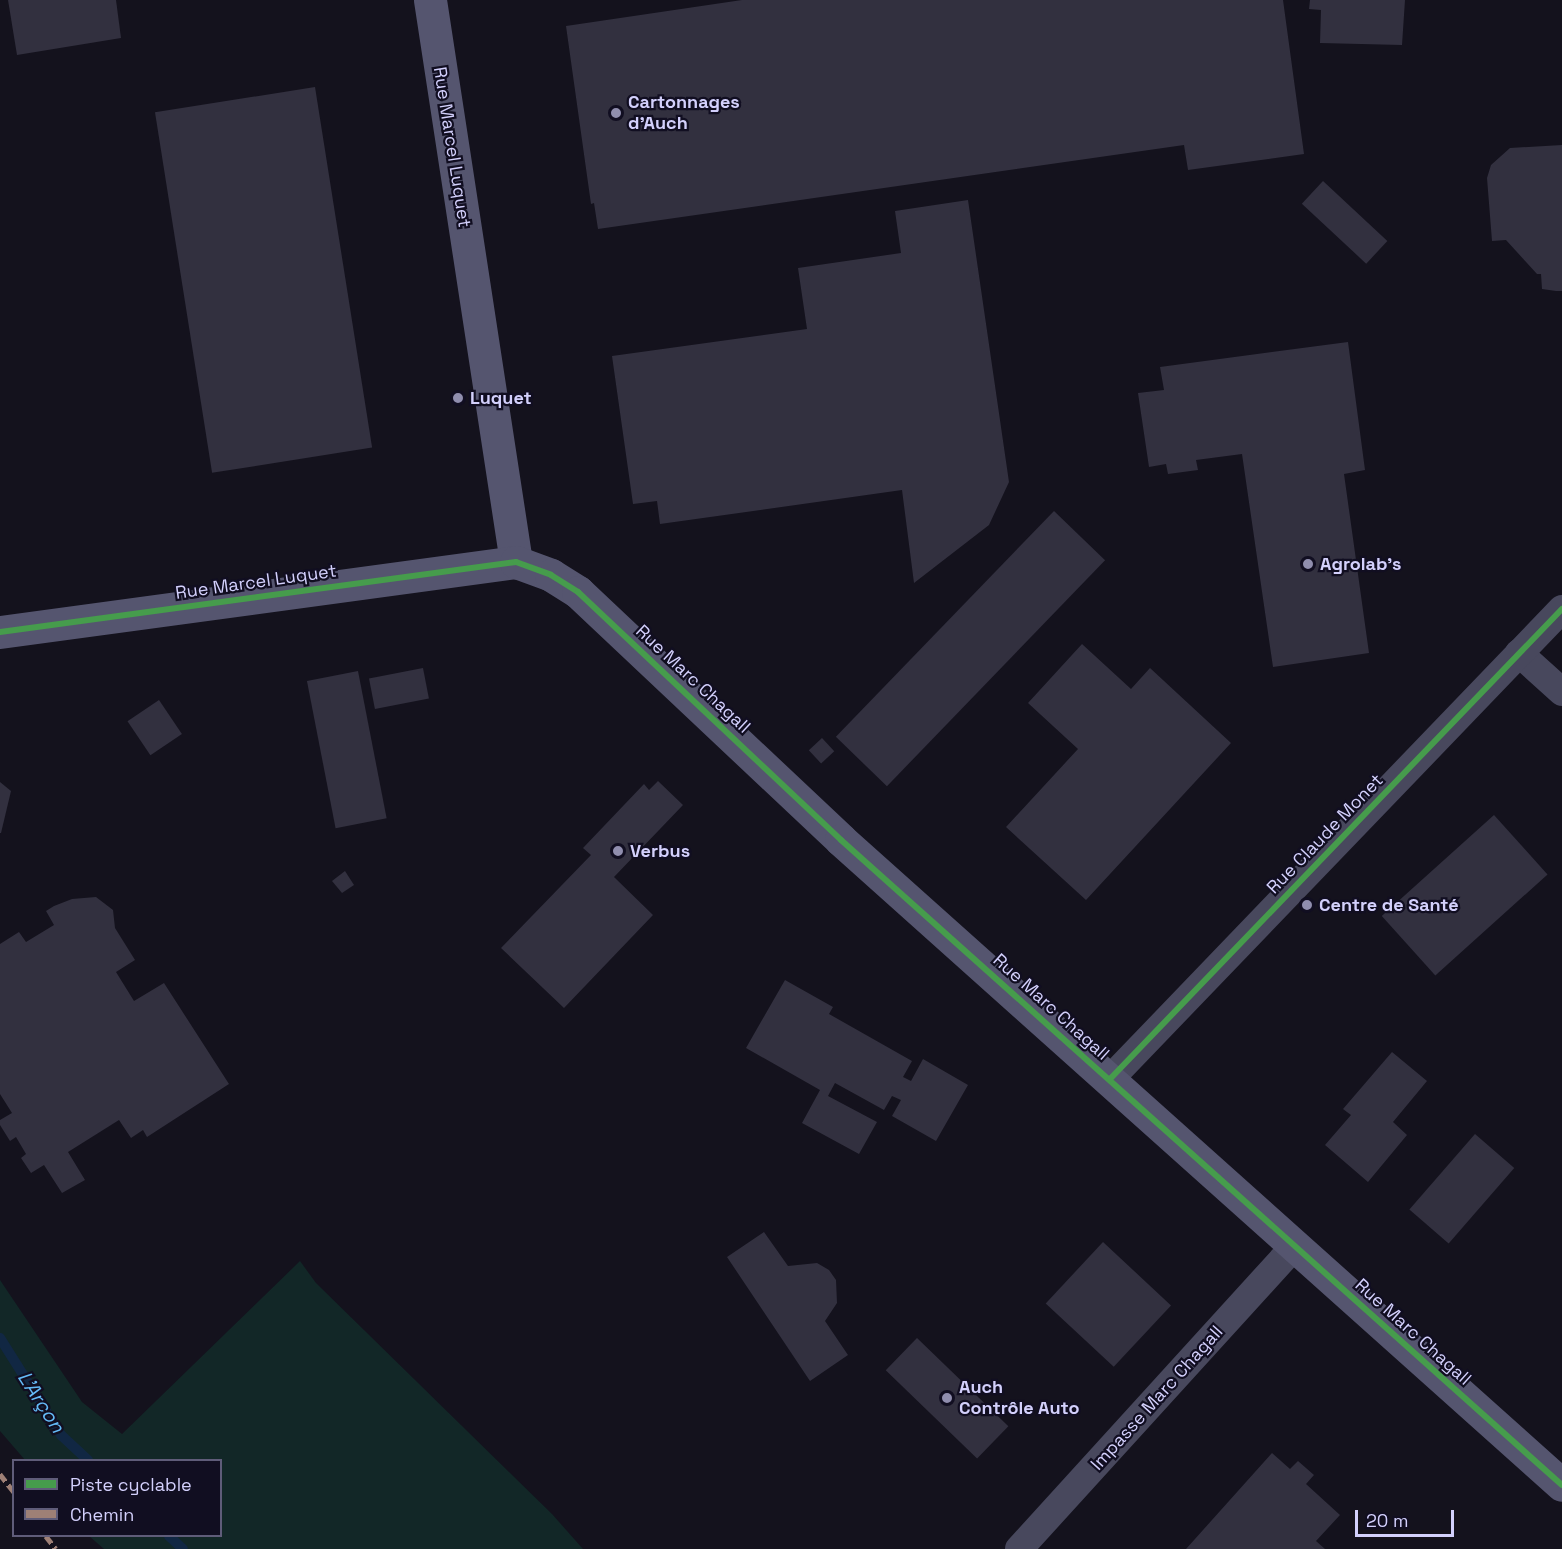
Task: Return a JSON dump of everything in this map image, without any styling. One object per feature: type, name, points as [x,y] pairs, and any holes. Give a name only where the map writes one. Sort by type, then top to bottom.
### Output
[{"type":"street","name":"Rue Marcel Luquet","points":[[0,632],[516,562],[429,0]]},
{"type":"street","name":"Rue Marc Chagall","points":[[516,562],[551,575],[578,592],[841,840],[1562,1485]]},
{"type":"street","name":"Rue Claude Monet","points":[[1110,1079],[1562,609]]},
{"type":"street","points":[[1519,653],[1562,692]]},
{"type":"street","name":"Impasse Marc Chagall","points":[[1019,1549],[1294,1247]]},
{"type":"green space","points":[[300,1261],[316,1283],[552,1514],[583,1549],[104,1549],[90,1537],[222,1537],[222,1459],[24,1459],[0,1431],[0,1280],[82,1402],[122,1434]]},
{"type":"building","points":[[8,0],[116,0],[121,38],[17,55]]},
{"type":"building","points":[[742,0],[1283,0],[1304,154],[1188,170],[1184,145],[598,229],[594,203],[591,204],[566,26]]},
{"type":"building","points":[[1310,0],[1405,0],[1402,45],[1320,43],[1321,10],[1309,9]]},
{"type":"building","points":[[315,87],[372,448],[212,473],[155,112]]},
{"type":"building","points":[[1562,145],[1562,291],[1556,291],[1542,289],[1541,274],[1537,274],[1506,240],[1492,241],[1487,178],[1491,165],[1510,148]]},
{"type":"building","points":[[1323,181],[1387,241],[1366,264],[1302,204]]},
{"type":"building","points":[[968,200],[1009,482],[989,525],[914,583],[902,490],[660,524],[657,501],[633,504],[612,356],[807,329],[798,268],[901,253],[895,211]]},
{"type":"building","name":"Agrolab's","points":[[1348,342],[1365,470],[1344,474],[1369,653],[1273,667],[1242,454],[1196,460],[1198,470],[1168,474],[1166,464],[1149,467],[1138,393],[1164,390],[1160,367]]},
{"type":"building","points":[[1054,511],[1105,560],[887,786],[836,737]]},
{"type":"building","points":[[1082,644],[1131,689],[1150,668],[1231,743],[1086,900],[1006,827],[1078,749],[1028,703]]},
{"type":"building","points":[[423,668],[429,698],[375,709],[369,678]]},
{"type":"building","points":[[358,671],[387,818],[336,828],[307,681]]},
{"type":"building","points":[[159,700],[182,734],[150,755],[127,721]]},
{"type":"building","points":[[822,738],[834,751],[821,763],[809,750]]},
{"type":"building","points":[[658,781],[683,805],[614,877],[653,915],[564,1008],[501,948],[591,855],[583,848],[644,784],[649,790]]},
{"type":"building","points":[[0,782],[11,791],[1,833],[0,833]]},
{"type":"building","points":[[1494,815],[1548,874],[1435,975],[1382,916]]},
{"type":"building","points":[[345,871],[354,885],[342,893],[332,881]]},
{"type":"building","points":[[96,897],[113,910],[115,928],[135,960],[116,972],[134,1001],[164,983],[229,1084],[147,1137],[143,1130],[131,1138],[119,1120],[68,1152],[85,1180],[62,1193],[44,1165],[31,1173],[21,1158],[26,1154],[16,1137],[10,1141],[0,1125],[0,1120],[12,1113],[0,1094],[0,944],[19,932],[26,942],[54,925],[46,911],[54,906],[72,899]]},
{"type":"building","points":[[785,980],[833,1007],[829,1014],[912,1061],[903,1077],[911,1081],[923,1059],[968,1085],[936,1141],[892,1116],[901,1100],[892,1096],[884,1110],[835,1083],[828,1096],[877,1122],[859,1154],[802,1123],[820,1090],[746,1048]]},
{"type":"building","points":[[1392,1052],[1427,1081],[1393,1122],[1407,1135],[1368,1182],[1325,1145],[1351,1115],[1343,1109]]},
{"type":"building","points":[[1475,1134],[1514,1168],[1449,1244],[1409,1209]]},
{"type":"building","points":[[764,1232],[788,1266],[817,1263],[829,1270],[836,1280],[837,1303],[825,1321],[848,1355],[810,1381],[727,1257]]},
{"type":"building","points":[[1103,1242],[1171,1305],[1114,1367],[1046,1303]]},
{"type":"building","name":"Auch Contrôle Auto","points":[[917,1338],[1008,1426],[977,1459],[886,1370]]},
{"type":"building","points":[[1272,1453],[1290,1469],[1298,1461],[1314,1475],[1306,1484],[1340,1515],[1316,1541],[1325,1549],[1186,1549]]},
{"type":"waterway","name":"L'Arçon","points":[[0,1338],[61,1435],[87,1459]]},
{"type":"waterway","name":"L'Arçon","points":[[170,1537],[183,1549]]},
{"type":"marked path","points":[[0,1474],[12,1489]]},
{"type":"marked path","points":[[47,1537],[56,1549]]},
{"type":"cycle path","points":[[0,632],[516,562],[551,575],[578,592],[841,840],[1562,1485]]},
{"type":"cycle path","points":[[1110,1079],[1562,609]]},
{"type":"place","name":"Cartonnages d'Auch","points":[[616,113]]},
{"type":"place","name":"Luquet","points":[[458,398]]},
{"type":"place","name":"Agrolab's","points":[[1308,564]]},
{"type":"place","name":"Verbus","points":[[618,851]]},
{"type":"place","name":"Centre de Santé","points":[[1307,905]]},
{"type":"place","name":"Auch Contrôle Auto","points":[[947,1398]]}]
